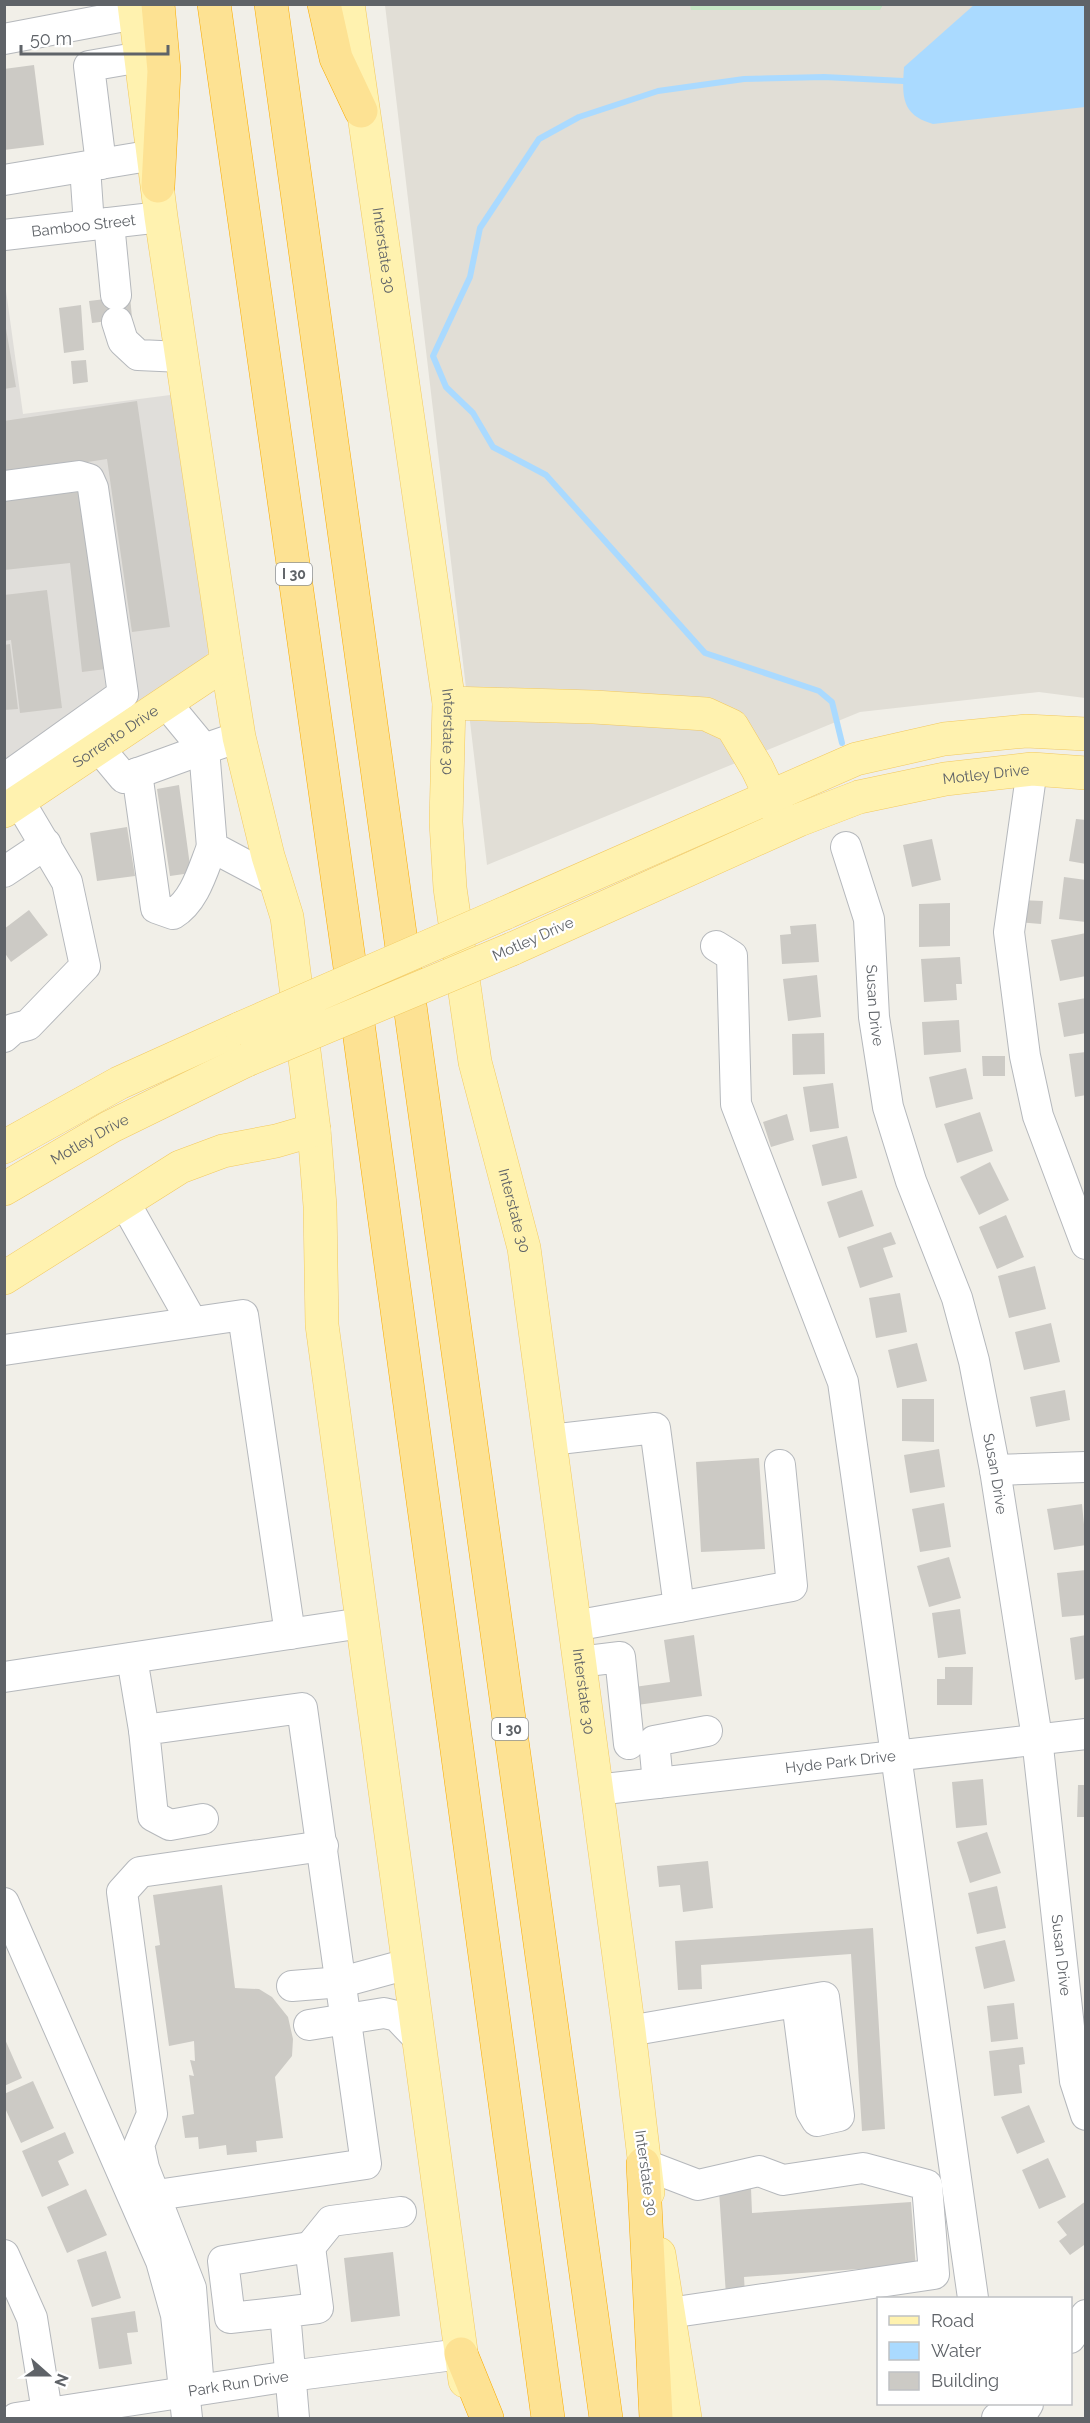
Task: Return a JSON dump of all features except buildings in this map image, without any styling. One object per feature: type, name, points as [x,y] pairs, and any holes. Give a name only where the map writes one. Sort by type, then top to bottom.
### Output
[{"type":"highway","name":"I 30","points":[[214,4],[358,1027],[548,2418]]},
{"type":"highway","name":"I 30","points":[[271,4],[606,2418]]},
{"type":"highway","points":[[324,4],[336,58],[361,111]]},
{"type":"highway","points":[[142,8],[164,71],[158,186]]},
{"type":"highway","points":[[643,2164],[656,2418]]},
{"type":"highway","points":[[461,2354],[488,2418]]},
{"type":"main road","name":"Interstate 30","points":[[348,4],[361,111],[449,704],[446,802],[450,888],[476,1062],[524,1248],[629,2031],[643,2164],[685,2418]]},
{"type":"main road","points":[[142,8],[141,57],[227,662],[240,737],[287,917],[314,1130],[320,1206],[322,1325],[471,2418]]},
{"type":"main road","name":"Sorrento Drive","points":[[13,793],[99,748],[227,662]]},
{"type":"main road","points":[[449,704],[604,708],[706,714],[732,726],[771,795],[785,826]]},
{"type":"main road","points":[[4,1147],[119,1083],[856,759],[944,739],[1026,731],[1086,734]]},
{"type":"main road","name":"Motley Drive","points":[[4,1189],[110,1127],[247,1060],[512,949],[785,826],[859,797],[945,779],[1032,769],[1086,773]]},
{"type":"main road","points":[[4,1278],[180,1167],[224,1151],[314,1130]]},
{"type":"street","points":[[4,39],[91,13],[142,8]]},
{"type":"street","points":[[91,13],[100,64]]},
{"type":"street","points":[[141,57],[89,66],[93,166],[99,224],[123,341],[138,355],[182,357]]},
{"type":"street","points":[[4,180],[93,166],[158,186]]},
{"type":"street","name":"Bamboo Street","points":[[4,235],[99,224],[158,186]]},
{"type":"street","points":[[4,486],[79,476],[89,479],[93,488],[123,694]]},
{"type":"street","points":[[123,694],[154,711],[204,749],[212,847],[188,902],[173,914],[156,908],[137,773]]},
{"type":"street","points":[[7,1027],[28,1025],[85,966],[66,882],[46,844],[13,793],[123,694]]},
{"type":"street","points":[[99,748],[124,778],[240,737]]},
{"type":"street","points":[[1032,769],[1009,932],[1025,1056],[1038,1116],[1086,1244]]},
{"type":"street","points":[[4,872],[46,844]]},
{"type":"street","points":[[212,847],[276,880]]},
{"type":"street","name":"Susan Drive","points":[[846,847],[869,918],[874,1017],[888,1107],[911,1181],[957,1298],[974,1361],[995,1470],[1037,1738],[1075,2081],[1086,2115]]},
{"type":"street","points":[[716,946],[732,956],[736,1104],[843,1382],[973,2297]]},
{"type":"street","points":[[124,1203],[192,1322]]},
{"type":"street","points":[[4,1350],[243,1315],[290,1634]]},
{"type":"street","points":[[550,1440],[655,1428],[679,1607]]},
{"type":"street","points":[[574,1626],[792,1586],[780,1465]]},
{"type":"street","points":[[995,1470],[1086,1467]]},
{"type":"street","points":[[4,1677],[362,1623]]},
{"type":"street","points":[[579,1662],[620,1657],[641,1742],[657,1783]]},
{"type":"street","points":[[132,1658],[144,1730],[153,1816],[170,1825],[203,1819]]},
{"type":"street","points":[[144,1730],[302,1708],[366,2164],[157,2195]]},
{"type":"street","points":[[591,1749],[707,1731]]},
{"type":"street","name":"Hyde Park Drive","points":[[596,1790],[1086,1734]]},
{"type":"street","points":[[190,2400],[191,2288],[157,2195],[144,2168],[139,2145],[152,2114],[122,1892],[140,1872],[323,1846]]},
{"type":"street","points":[[4,1903],[161,2261],[176,2315],[190,2400]]},
{"type":"street","points":[[292,1986],[342,1982],[408,1964]]},
{"type":"street","points":[[629,2031],[797,2002]]},
{"type":"street","points":[[309,2025],[384,2013],[397,2016],[407,2024],[418,2039]]},
{"type":"street","points":[[643,2164],[698,2185],[759,2171],[783,2181],[863,2168],[927,2184],[934,2274],[669,2313]]},
{"type":"street","points":[[310,2247],[318,2308],[230,2318],[223,2261],[310,2247],[331,2221],[401,2212]]},
{"type":"street","points":[[4,2254],[33,2318],[48,2416]]},
{"type":"street","points":[[285,2312],[294,2418]]},
{"type":"street","points":[[1072,2336],[1086,2315]]},
{"type":"street","name":"Park Run Drive","points":[[16,2418],[190,2400],[290,2376],[461,2354]]},
{"type":"street","points":[[997,2418],[1019,2418],[1028,2405]]},
{"type":"shaded area","points":[[385,5],[1085,5],[1085,698],[1039,692],[860,712],[487,865]]},
{"type":"shaded area","points":[[4,276],[23,414],[178,394],[211,650],[200,662],[4,797]]},
{"type":"green space","points":[[690,4],[883,5],[880,10],[691,10]]},
{"type":"water","points":[[975,4],[1085,5],[1085,107],[933,124],[922,120],[909,110],[903,87],[904,67]]},
{"type":"waterway","points":[[842,743],[832,702],[819,691],[705,653],[546,475],[493,447],[473,413],[446,387],[433,356],[470,277],[480,228],[539,139],[579,117],[658,91],[744,79],[824,77],[903,81]]}]
